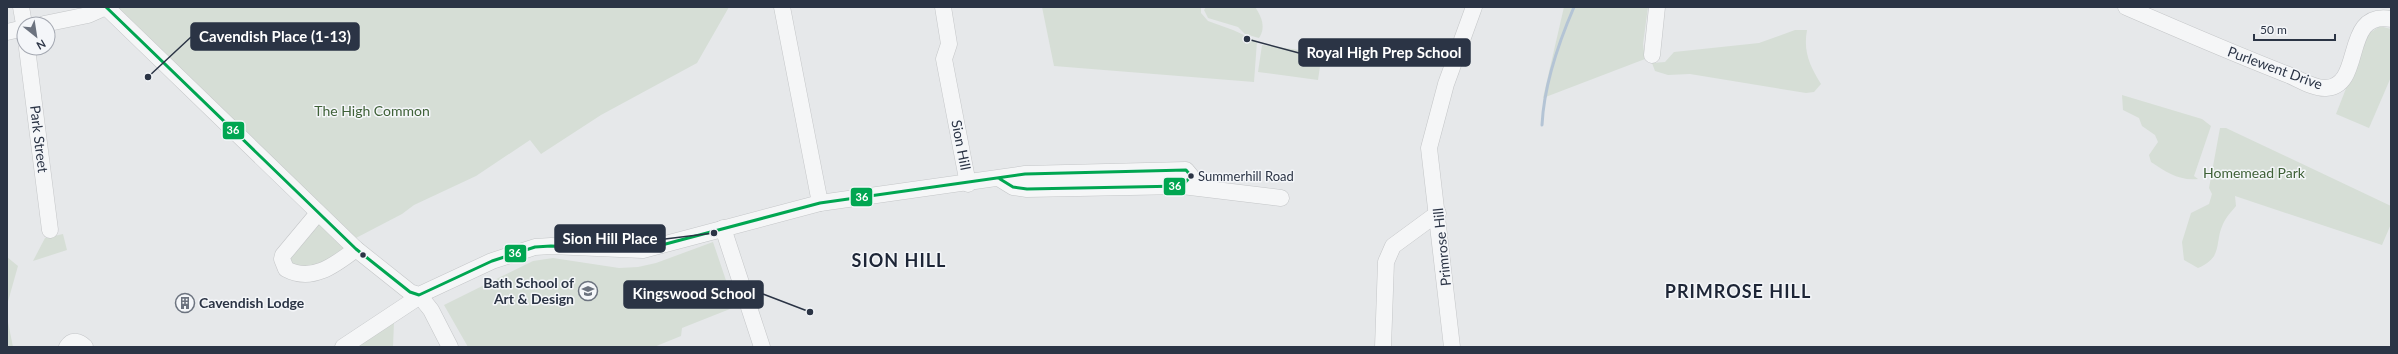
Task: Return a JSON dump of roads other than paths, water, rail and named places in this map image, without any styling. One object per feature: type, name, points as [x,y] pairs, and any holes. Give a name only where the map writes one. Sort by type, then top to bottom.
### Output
[{"type":"street","points":[[56,22],[88,15],[106,7],[356,249],[416,295],[431,310],[450,347]]},
{"type":"street","points":[[782,7],[820,203]]},
{"type":"street","name":"Sion Hill","points":[[343,347],[414,300],[416,295],[492,261],[536,247],[551,246],[643,250],[820,203],[968,184],[944,59],[949,44],[943,7]]},
{"type":"street","name":"Primrose Hill","points":[[1452,347],[1438,213],[1429,148],[1446,84],[1474,7]]},
{"type":"street","points":[[1652,55],[1657,7]]},
{"type":"street","name":"Purlewent Drive","points":[[2126,7],[2255,62],[2325,88],[2338,85],[2346,76],[2360,31],[2369,22],[2381,17],[2391,19]]},
{"type":"street","name":"Park Street","points":[[28,56],[50,230]]},
{"type":"street","points":[[968,184],[1025,174],[1186,170],[1191,176],[1182,186],[1281,198]]},
{"type":"street","points":[[318,213],[283,255],[282,259],[286,269],[305,275],[315,274],[326,270],[356,249]]},
{"type":"street","points":[[1383,347],[1386,262],[1393,246],[1438,213]]},
{"type":"street","points":[[723,228],[762,347]]},
{"type":"street","points":[[67,347],[74,342],[80,342],[85,347]]},
{"type":"waterway","points":[[1542,125],[1543,110],[1553,64],[1574,7]]},
{"type":"place","name":"Royal High Prep School","points":[[1247,39]]},
{"type":"place","name":"Cavendish Place (1-13)","points":[[148,77]]},
{"type":"place","name":"Summerhill Road","points":[[1191,176]]},
{"type":"place","name":"Sion Hill Place","points":[[714,233]]},
{"type":"place","name":"Bath School of Art & Design","points":[[588,291]]},
{"type":"place","name":"Cavendish Lodge","points":[[185,303]]},
{"type":"place","name":"Kingswood School","points":[[810,312]]},
{"type":"district","name":"SION HILL","points":[[899,261]]},
{"type":"district","name":"PRIMROSE HILL","points":[[1738,292]]},
{"type":"park label","name":"The High Common","points":[[372,111]]},
{"type":"park label","name":"Homemead Park","points":[[2254,173]]}]
